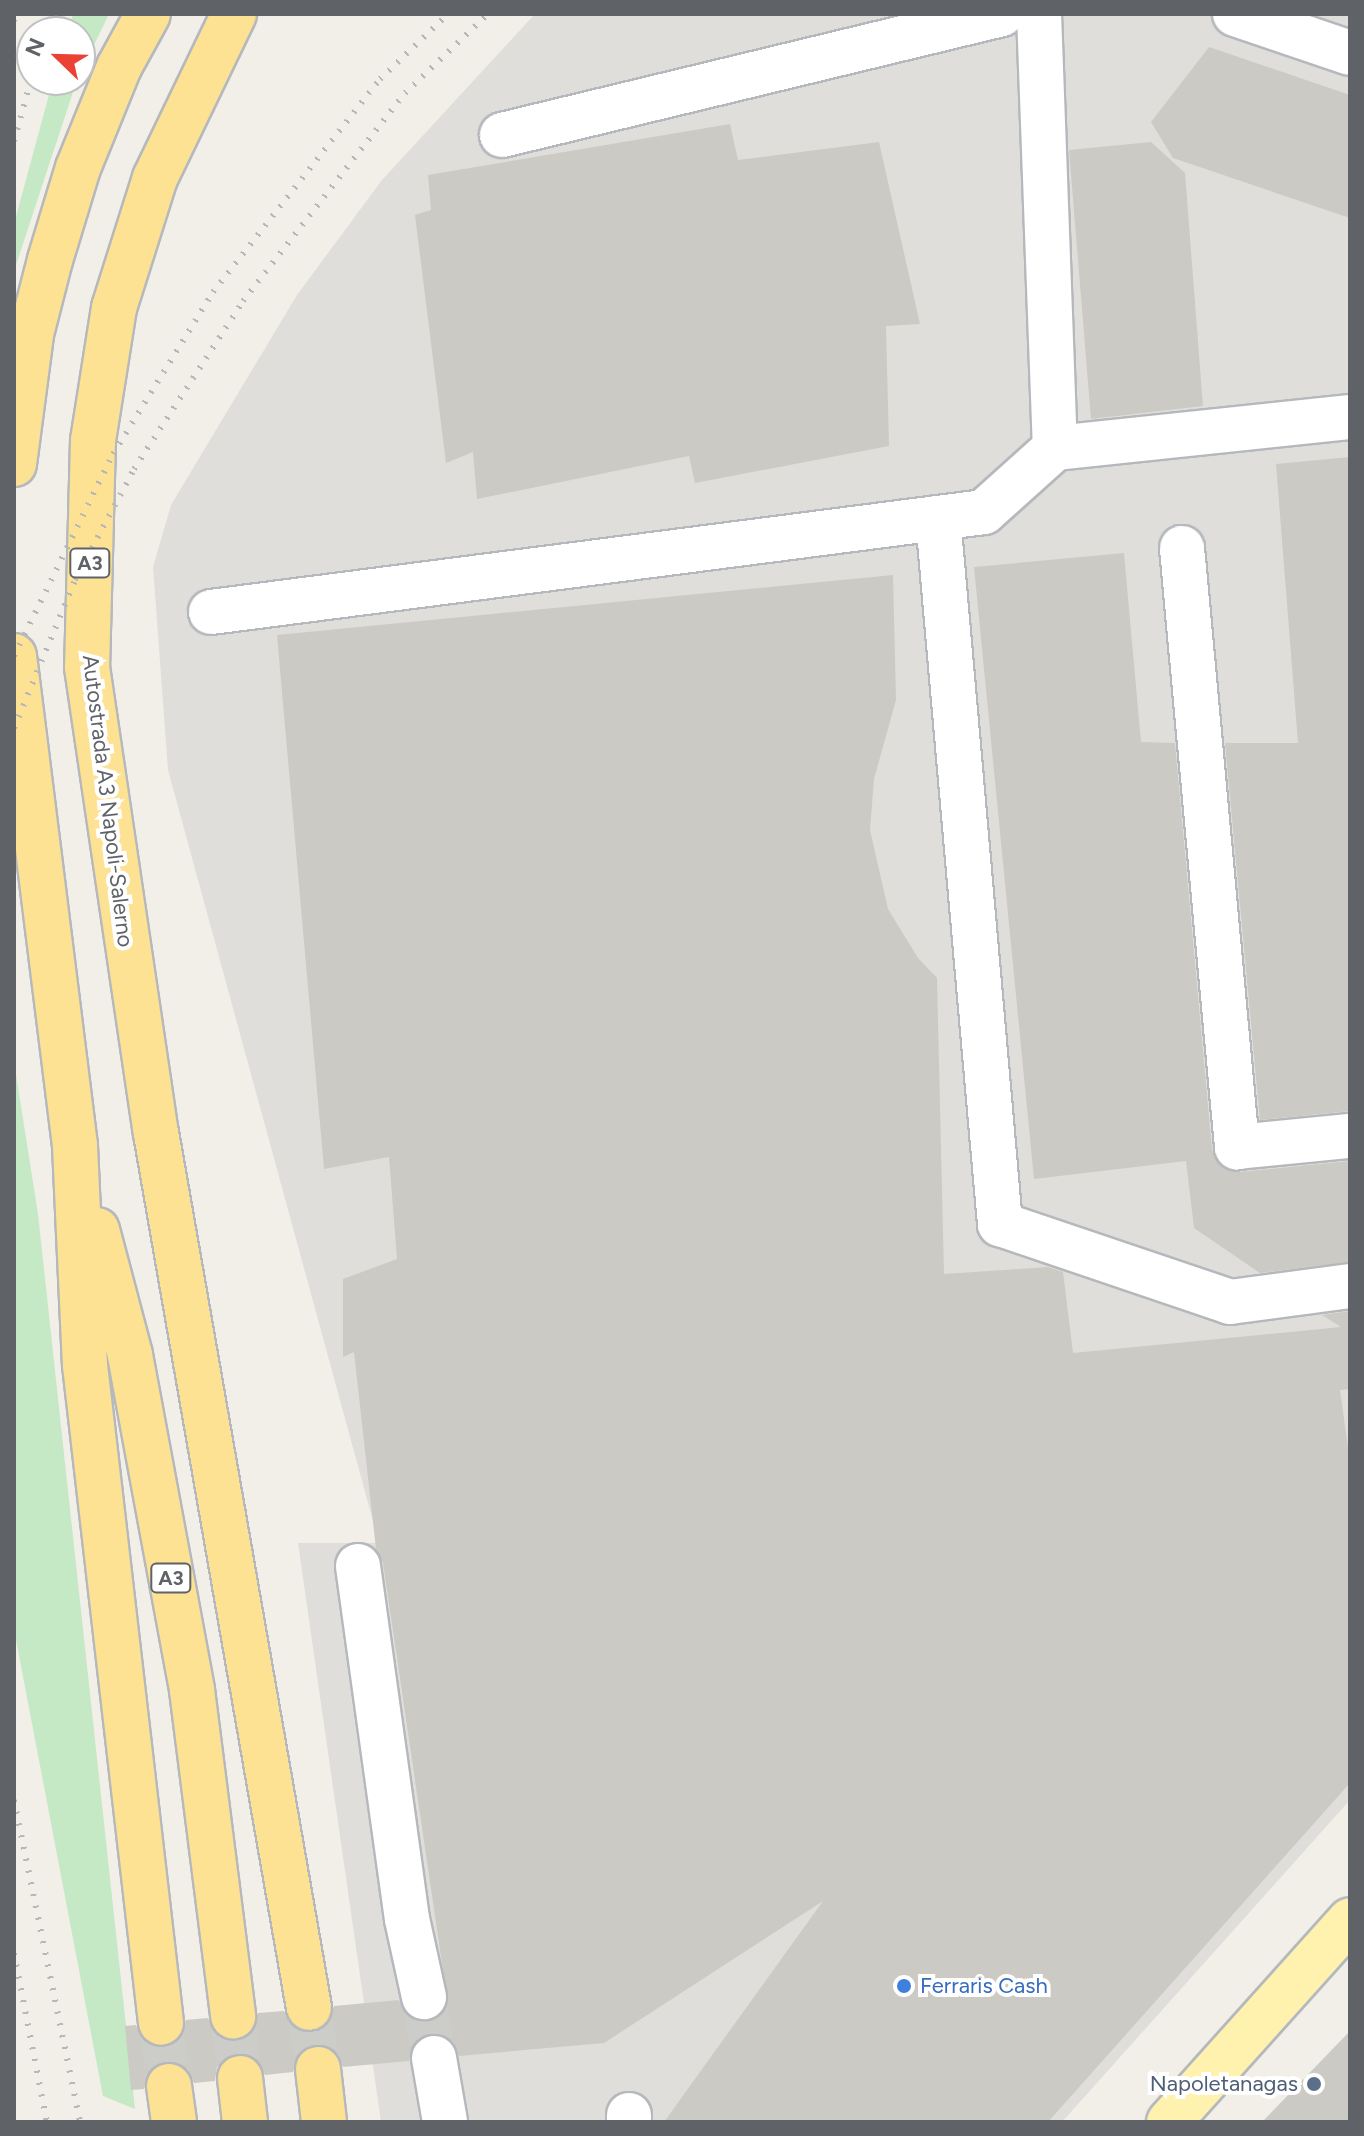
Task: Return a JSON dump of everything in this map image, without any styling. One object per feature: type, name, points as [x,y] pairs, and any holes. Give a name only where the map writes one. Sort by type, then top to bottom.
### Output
[{"type":"highway","points":[[14,464],[31,334],[50,260],[78,168],[119,67],[148,14]]},
{"type":"highway","name":"Autostrada A3 Napoli-Salerno","points":[[234,14],[187,104],[132,244],[100,379],[93,441],[87,667],[156,1133],[309,2008]]},
{"type":"highway","name":"A3","points":[[14,656],[75,1146],[85,1365],[161,2023]]},
{"type":"highway","name":"A3","points":[[75,1146],[130,1355],[192,1690],[233,2016]]},
{"type":"highway","points":[[318,2069],[324,2122]]},
{"type":"highway","points":[[240,2078],[245,2122]]},
{"type":"main road","points":[[1169,2122],[1350,1920]]},
{"type":"lane","points":[[502,135],[1002,14]]},
{"type":"lane","points":[[1039,14],[1055,448]]},
{"type":"lane","points":[[1235,14],[1350,53]]},
{"type":"lane","points":[[211,612],[984,512],[1055,448],[1350,417]]},
{"type":"lane","points":[[938,518],[1000,1224],[1230,1302],[1350,1286]]},
{"type":"lane","points":[[1182,548],[1237,1147],[1350,1136]]},
{"type":"lane","points":[[358,1566],[407,1919],[424,1997]]},
{"type":"lane","points":[[434,2058],[445,2122]]},
{"type":"shaded area","points":[[535,14],[1350,14],[1350,1800],[1062,2122],[381,2122],[298,1543],[379,1543],[168,770],[153,567],[171,505],[297,295],[382,180]]},
{"type":"green space","points":[[109,14],[96,41],[96,16],[72,16]]},
{"type":"green space","points":[[49,96],[72,96],[14,271],[14,224]]},
{"type":"green space","points":[[14,1062],[38,1214],[135,2109],[103,2096],[14,1629]]},
{"type":"building","points":[[1209,47],[1350,95],[1350,218],[1173,158],[1151,122]]},
{"type":"building","points":[[730,124],[738,160],[879,142],[920,324],[886,326],[889,446],[695,483],[689,456],[477,499],[473,452],[446,463],[415,215],[431,210],[428,175]]},
{"type":"building","points":[[1151,142],[1185,173],[1203,406],[1091,419],[1069,150]]},
{"type":"building","points":[[1350,457],[1350,1111],[1260,1120],[1225,743],[1298,743],[1276,464]]},
{"type":"building","points":[[1124,553],[1141,742],[1175,743],[1212,1150],[1226,1169],[1239,1172],[1350,1161],[1350,1262],[1260,1273],[1194,1228],[1186,1161],[1034,1179],[974,567]]},
{"type":"building","points":[[893,575],[896,700],[874,779],[870,830],[888,909],[918,958],[937,978],[944,1274],[1048,1267],[1063,1272],[1073,1353],[1341,1327],[1322,1315],[1350,1311],[1350,1389],[1340,1390],[1350,1462],[1350,1783],[1048,2122],[664,2122],[823,1901],[604,2043],[459,2056],[453,2041],[431,2033],[417,2039],[409,2061],[343,2067],[338,2054],[316,2044],[303,2049],[293,2072],[265,2075],[251,2055],[236,2053],[217,2067],[215,2081],[194,2083],[188,2070],[166,2061],[153,2067],[144,2089],[131,2090],[125,2026],[136,2025],[141,2038],[163,2048],[176,2043],[186,2020],[208,2018],[214,2032],[235,2041],[249,2035],[258,2013],[284,2011],[290,2025],[313,2033],[326,2027],[334,2006],[399,2000],[406,2014],[429,2022],[448,2004],[383,1563],[376,1549],[354,1352],[343,1357],[343,1279],[397,1259],[389,1157],[324,1169],[277,635]]},
{"type":"building","points":[[1350,2031],[1350,2122],[1262,2122]]},
{"type":"tunnel","points":[[424,1997],[434,2058]]},
{"type":"tunnel","points":[[309,2008],[318,2069]]},
{"type":"tunnel","points":[[233,2016],[240,2078]]},
{"type":"tunnel","points":[[161,2023],[169,2086]]},
{"type":"railway","points":[[14,21],[16,14]]},
{"type":"railway","points":[[14,656],[113,454],[213,292],[380,79],[448,14]]},
{"type":"railway","points":[[14,728],[75,580],[134,469],[243,301],[405,93],[488,14]]},
{"type":"railway","points":[[14,141],[26,96]]},
{"type":"railway","points":[[14,1800],[80,2122]]},
{"type":"railway","points":[[14,1953],[47,2122]]},
{"type":"place","name":"Ferraris Cash","points":[[904,1986]]},
{"type":"place","name":"Napoletanagas","points":[[1314,2084]]}]
